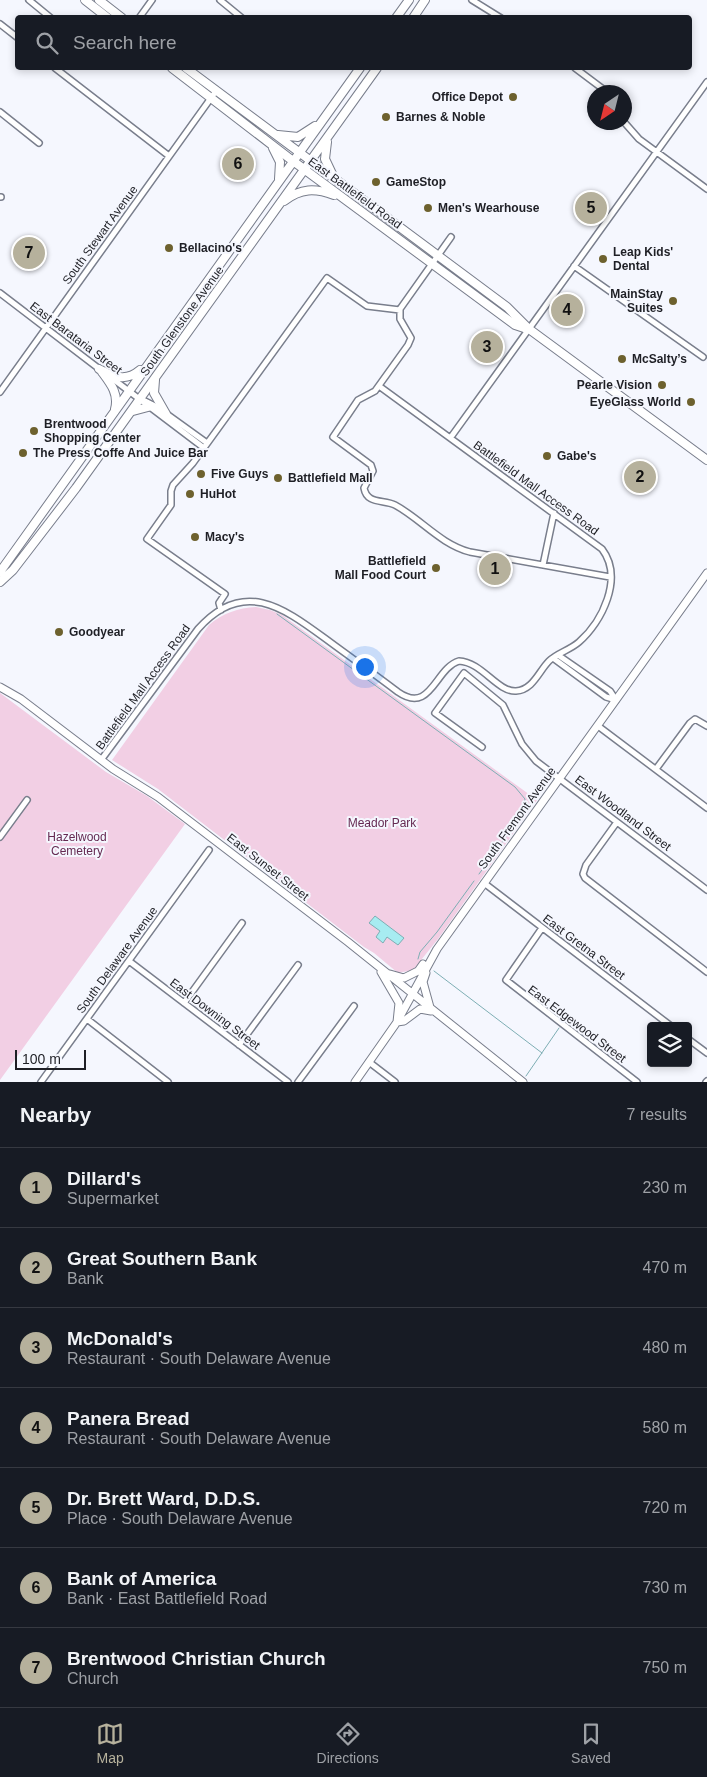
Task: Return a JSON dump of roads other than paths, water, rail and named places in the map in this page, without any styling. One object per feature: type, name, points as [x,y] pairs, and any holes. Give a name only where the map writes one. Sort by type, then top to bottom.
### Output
[{"type":"main road","points":[[85,0],[104,15]]},
{"type":"main road","points":[[99,0],[118,15]]},
{"type":"main road","points":[[398,15],[408,0]]},
{"type":"main road","points":[[415,15],[426,0]]},
{"type":"main road","name":"East Battlefield Road","points":[[175,70],[293,162],[515,325],[529,329]]},
{"type":"main road","name":"East Battlefield Road","points":[[189,70],[507,307],[529,329],[707,460]]},
{"type":"main road","name":"South Glenstone Avenue","points":[[0,572],[359,70]]},
{"type":"main road","name":"South Glenstone Avenue","points":[[0,582],[13,570],[76,488],[376,70]]},
{"type":"main road","points":[[272,132],[285,137],[298,138],[321,123]]},
{"type":"main road","points":[[330,133],[325,146],[325,158],[326,164],[338,182]]},
{"type":"main road","points":[[268,143],[280,162],[278,183]]},
{"type":"main road","points":[[279,206],[295,194],[306,190],[322,190],[343,198]]},
{"type":"main road","points":[[99,369],[117,377],[125,378],[137,372],[153,358]]},
{"type":"main road","points":[[99,369],[115,391],[114,412]]},
{"type":"main road","points":[[156,377],[154,393],[166,414]]},
{"type":"main road","points":[[131,412],[148,407]]},
{"type":"main road","name":"South Fremont Avenue","points":[[354,1082],[397,1022],[432,956],[707,573]]},
{"type":"main road","name":"East Sunset Street","points":[[0,687],[21,699],[101,760],[158,797],[521,1082]]},
{"type":"main road","points":[[378,968],[396,977],[404,978],[418,971],[432,956]]},
{"type":"main road","points":[[378,968],[399,1003],[397,1022],[404,1021],[420,1009],[432,1011],[423,982],[432,956]]},
{"type":"street","points":[[29,0],[47,15]]},
{"type":"street","points":[[141,15],[152,0]]},
{"type":"street","points":[[220,0],[238,15]]},
{"type":"street","points":[[472,0],[496,15]]},
{"type":"street","points":[[0,24],[15,36]]},
{"type":"street","points":[[58,70],[169,156]]},
{"type":"street","points":[[578,70],[598,85]]},
{"type":"street","points":[[451,437],[707,82]]},
{"type":"street","name":"South Stewart Avenue","points":[[0,392],[216,91]]},
{"type":"street","points":[[0,112],[39,143]]},
{"type":"street","points":[[630,130],[656,152],[707,188]]},
{"type":"street","points":[[451,237],[400,309],[400,319],[410,334],[410,342],[379,386],[370,395],[358,400],[333,435],[371,465],[372,471],[364,488],[368,496],[375,501],[395,505],[455,548],[610,577]]},
{"type":"street","points":[[574,266],[703,357]]},
{"type":"street","points":[[221,610],[219,603],[225,594],[147,539],[171,505],[173,485],[206,446],[327,278],[367,306],[400,309]]},
{"type":"street","name":"East Barataria Street","points":[[0,293],[140,399]]},
{"type":"street","name":"Battlefield Mall Access Road","points":[[101,760],[193,635],[208,619],[221,610],[253,602],[281,608],[410,698],[419,698],[426,694],[448,667],[459,661],[475,665],[509,690],[522,690],[532,684],[555,656],[572,648],[586,635],[599,618],[606,600],[610,577],[608,558],[602,549],[379,386]]},
{"type":"street","points":[[140,399],[148,407],[206,446]]},
{"type":"street","points":[[140,399],[166,414],[206,446]]},
{"type":"street","points":[[543,565],[554,514]]},
{"type":"street","points":[[572,648],[570,657],[576,666]]},
{"type":"street","points":[[555,656],[606,696],[616,700]]},
{"type":"street","points":[[555,656],[576,666],[610,691],[616,700]]},
{"type":"street","name":"East Woodland Street","points":[[482,747],[436,713],[464,673],[500,701],[531,756],[707,890]]},
{"type":"street","points":[[656,770],[690,723],[695,719],[707,726]]},
{"type":"street","points":[[598,726],[707,808]]},
{"type":"street","points":[[0,837],[27,800]]},
{"type":"street","points":[[618,822],[586,864],[583,874],[589,882],[707,972]]},
{"type":"street","name":"South Delaware Avenue","points":[[42,1080],[209,850]]},
{"type":"street","name":"East Gretna Street","points":[[484,883],[666,1022]]},
{"type":"street","points":[[184,1003],[242,923]]},
{"type":"street","name":"East Edgewood Street","points":[[542,928],[506,980],[636,1082]]},
{"type":"street","name":"East Downing Street","points":[[129,961],[288,1082]]},
{"type":"street","points":[[240,1045],[298,965]]},
{"type":"street","points":[[298,1082],[354,1006]]},
{"type":"street","points":[[87,1019],[168,1082]]},
{"type":"street","points":[[692,1042],[707,1053]]},
{"type":"street","points":[[369,1062],[394,1082]]},
{"type":"street","points":[[42,1080],[49,1082]]},
{"type":"water","points":[[375,916],[404,938],[398,945],[387,937],[383,943],[376,937],[380,931],[369,923]]},
{"type":"waterway","points":[[277,614],[515,787],[525,799],[522,814]]},
{"type":"waterway","points":[[479,874],[518,820]]},
{"type":"waterway","points":[[418,959],[420,952],[474,881]]},
{"type":"waterway","points":[[434,971],[542,1053]]},
{"type":"waterway","points":[[526,1076],[559,1028]]},
{"type":"place","name":"Office Depot","points":[[513,97]]},
{"type":"place","name":"Barnes & Noble","points":[[386,117]]},
{"type":"place","name":"Bank of America","points":[[238,164]]},
{"type":"place","name":"GameStop","points":[[376,182]]},
{"type":"place","name":"Men's Wearhouse","points":[[428,208]]},
{"type":"place","name":"Dr. Brett Ward, D.D.S.","points":[[591,208]]},
{"type":"place","name":"Bellacino's","points":[[169,248]]},
{"type":"place","name":"Brentwood Christian Church","points":[[29,253]]},
{"type":"place","name":"Leap Kids' Dental","points":[[603,259]]},
{"type":"place","name":"MainStay Suites","points":[[673,301]]},
{"type":"place","name":"Panera Bread","points":[[567,310]]},
{"type":"place","name":"McDonald's","points":[[487,347]]},
{"type":"place","name":"McSalty’s","points":[[622,359]]},
{"type":"place","name":"Pearle Vision","points":[[662,385]]},
{"type":"place","name":"EyeGlass World","points":[[691,402]]},
{"type":"place","name":"Brentwood Shopping Center","points":[[34,431]]},
{"type":"place","name":"The Press Coffe And Juice Bar","points":[[23,453]]},
{"type":"place","name":"Gabe's","points":[[547,456]]},
{"type":"place","name":"Five Guys","points":[[201,474]]},
{"type":"place","name":"Great Southern Bank","points":[[640,477]]},
{"type":"place","name":"Battlefield Mall","points":[[278,478]]},
{"type":"place","name":"HuHot","points":[[190,494]]},
{"type":"place","name":"Macy's","points":[[195,537]]},
{"type":"place","name":"Battlefield Mall Food Court","points":[[436,568]]},
{"type":"place","name":"Dillard's","points":[[495,569]]},
{"type":"place","name":"Goodyear","points":[[59,632]]},
{"type":"park label","name":"Meador Park","points":[[382,823]]},
{"type":"park label","name":"Hazelwood Cemetery","points":[[77,844]]}]
